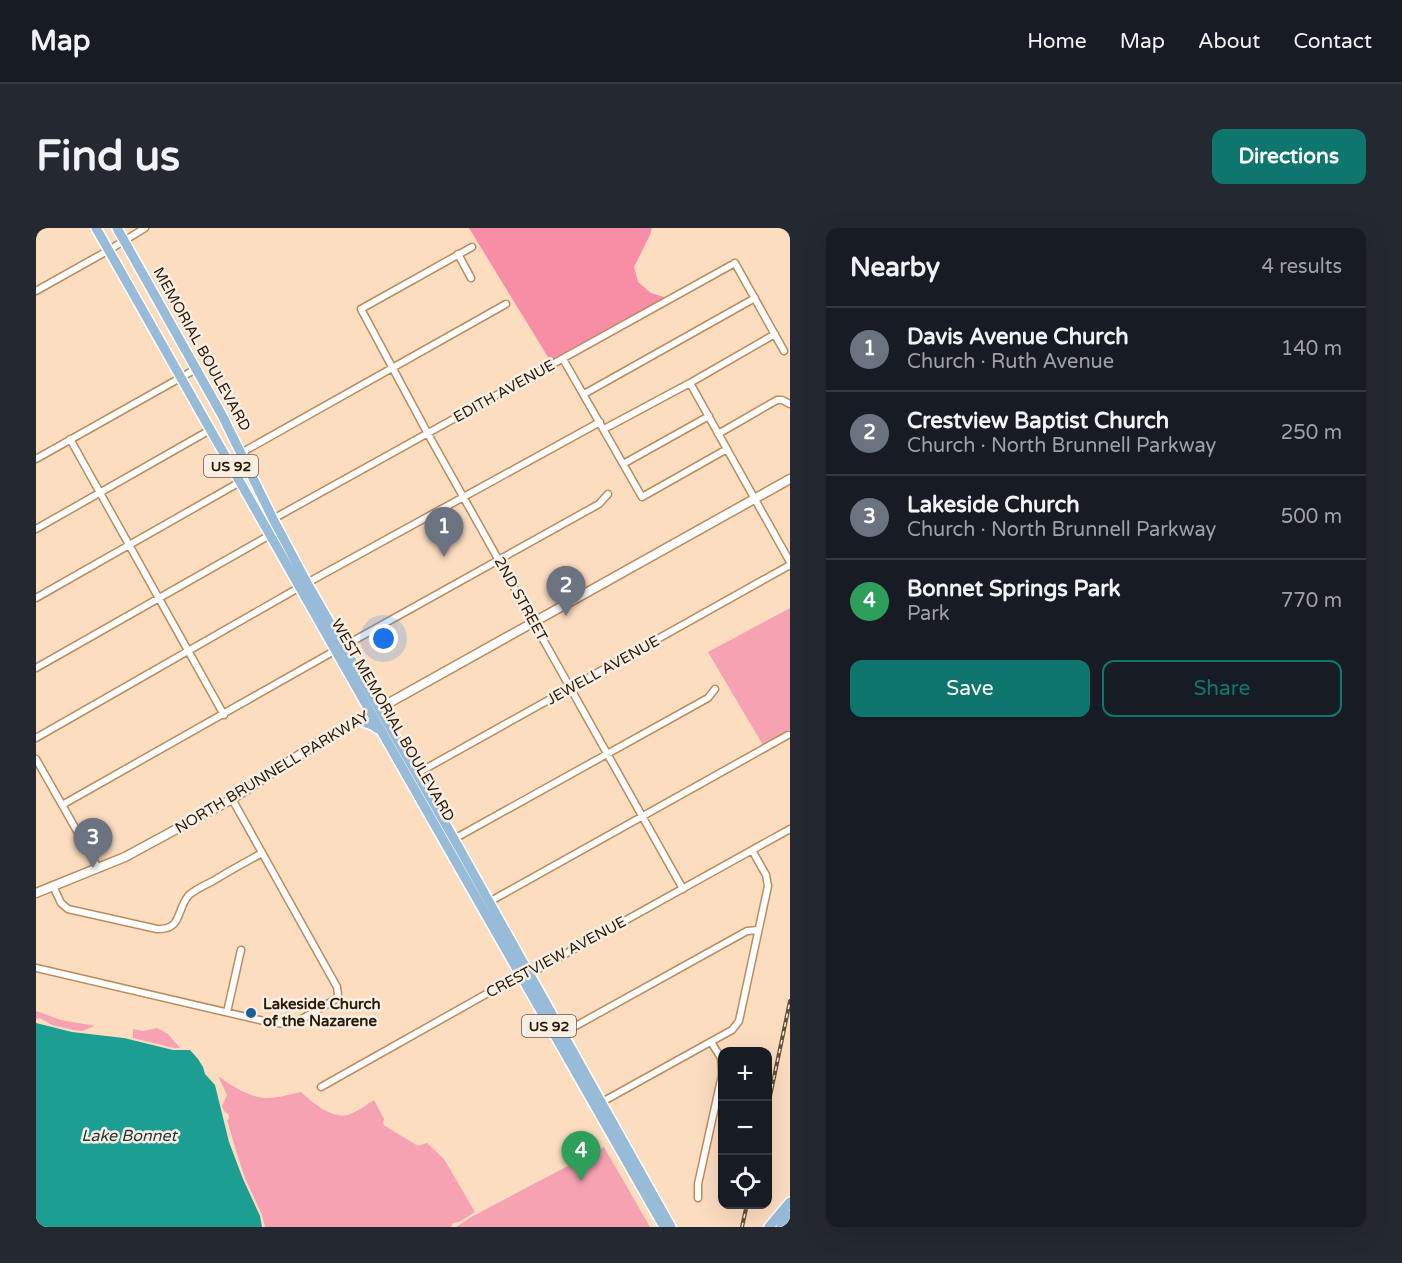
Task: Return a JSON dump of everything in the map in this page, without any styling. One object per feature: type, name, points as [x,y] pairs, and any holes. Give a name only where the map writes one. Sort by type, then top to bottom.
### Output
[{"type":"main road","name":"WEST MEMORIAL BOULEVARD","points":[[96,228],[292,573],[315,596],[340,648]]},
{"type":"main road","name":"MEMORIAL BOULEVARD","points":[[117,228],[241,453],[290,551]]},
{"type":"main road","name":"WEST MEMORIAL BOULEVARD","points":[[290,551],[303,585],[375,711],[416,774],[449,841],[598,1104],[664,1227]]},
{"type":"main road","name":"WEST MEMORIAL BOULEVARD","points":[[375,711],[382,732],[435,824],[463,856],[489,902],[524,974]]},
{"type":"main road","points":[[358,720],[372,724],[382,732]]},
{"type":"main road","name":"WEST MEMORIAL BOULEVARD","points":[[598,1104],[630,1152],[672,1227]]},
{"type":"main road","points":[[769,1227],[790,1202]]},
{"type":"main road","points":[[781,1227],[790,1215]]},
{"type":"street","points":[[36,291],[145,228]]},
{"type":"street","points":[[471,278],[458,254],[472,246]]},
{"type":"street","name":"2ND STREET","points":[[458,254],[361,309],[428,434],[683,889]]},
{"type":"street","name":"EDITH AVENUE","points":[[273,519],[735,263],[755,298]]},
{"type":"street","points":[[584,394],[755,298],[784,351]]},
{"type":"street","points":[[241,453],[506,304]]},
{"type":"street","points":[[604,429],[775,334]]},
{"type":"street","points":[[564,359],[642,497],[727,449]]},
{"type":"street","points":[[36,459],[196,369]]},
{"type":"street","points":[[690,383],[790,564]]},
{"type":"street","points":[[718,434],[777,400],[790,404]]},
{"type":"street","points":[[623,464],[709,416]]},
{"type":"street","points":[[36,738],[303,585],[600,422]]},
{"type":"street","points":[[36,529],[210,430]]},
{"type":"street","points":[[70,439],[224,715]]},
{"type":"street","name":"NORTH BRUNNELL PARKWAY","points":[[36,893],[125,857],[232,799],[358,720],[790,479]]},
{"type":"street","points":[[36,598],[240,482]]},
{"type":"street","points":[[62,805],[599,504],[608,494]]},
{"type":"street","points":[[36,668],[270,534]]},
{"type":"street","name":"JEWELL AVENUE","points":[[416,774],[790,564]]},
{"type":"street","points":[[449,841],[708,698],[715,689]]},
{"type":"street","points":[[489,902],[788,735]]},
{"type":"street","points":[[36,759],[98,868]]},
{"type":"street","points":[[36,968],[268,1022],[286,1024],[300,1020],[333,1001],[338,995],[337,987],[232,799]]},
{"type":"street","name":"CRESTVIEW AVENUE","points":[[321,1086],[790,829]]},
{"type":"street","points":[[598,1104],[732,1030],[739,1021],[768,886],[768,880],[752,850]]},
{"type":"street","points":[[53,886],[61,903],[68,909],[163,929],[175,923],[183,904],[193,892],[262,853]]},
{"type":"street","points":[[560,1036],[747,931],[758,930]]},
{"type":"street","points":[[227,1011],[241,950]]},
{"type":"street","points":[[698,1198],[698,1184],[722,1075],[721,1058],[711,1042]]},
{"type":"shaded area","points":[[469,228],[652,228],[634,267],[638,282],[651,293],[667,298],[551,362]]},
{"type":"shaded area","points":[[790,608],[790,730],[763,745],[708,652]]},
{"type":"shaded area","points":[[36,1011],[61,1020],[95,1026],[82,1031],[52,1025],[40,1018],[36,1019]]},
{"type":"shaded area","points":[[157,1028],[168,1034],[180,1048],[133,1038],[133,1029],[143,1031]]},
{"type":"shaded area","points":[[218,1076],[254,1096],[267,1098],[301,1092],[323,1109],[342,1116],[355,1112],[374,1100],[384,1119],[385,1126],[418,1146],[427,1143],[444,1159],[475,1212],[453,1223],[451,1227],[265,1227],[238,1157],[227,1120],[229,1115],[222,1106],[227,1095]]},
{"type":"shaded area","points":[[604,1147],[650,1227],[456,1227],[473,1216]]},
{"type":"water","name":"Lake Bonnet","points":[[36,1023],[72,1032],[124,1038],[173,1050],[190,1050],[215,1085],[229,1142],[260,1216],[262,1227],[36,1227]]},
{"type":"railway","points":[[769,1101],[790,1001]]},
{"type":"railway","points":[[742,1227],[746,1209]]},
{"type":"place","name":"Davis Avenue Church","points":[[444,557]]},
{"type":"place","name":"Crestview Baptist Church","points":[[566,616]]},
{"type":"place","name":"Lakeside Church","points":[[93,868]]},
{"type":"place","name":"Lakeside Church of the Nazarene","points":[[251,1013]]},
{"type":"place","name":"Bonnet Springs Park","points":[[581,1181]]}]
